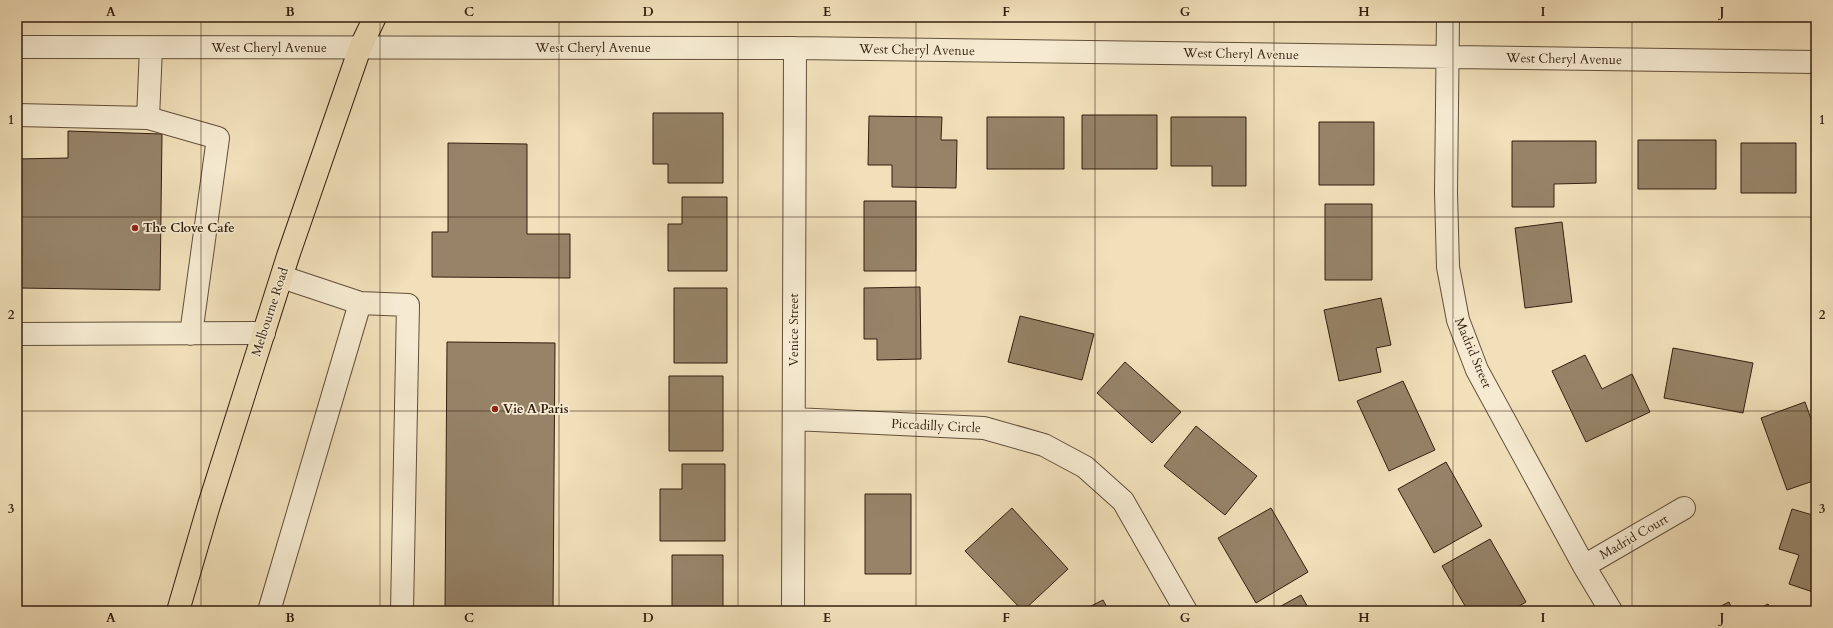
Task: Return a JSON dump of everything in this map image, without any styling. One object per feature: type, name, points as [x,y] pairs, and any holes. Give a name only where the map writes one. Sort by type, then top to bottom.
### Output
[{"type":"main road","name":"Melbourne Road","points":[[178,611],[211,498],[282,277],[360,48],[375,17]]},
{"type":"street","name":"Madrid Street","points":[[1448,17],[1446,192],[1448,267],[1458,320],[1477,370],[1584,566],[1611,611]]},
{"type":"street","name":"West Cheryl Avenue","points":[[17,47],[796,48],[1816,62]]},
{"type":"street","points":[[148,118],[151,48]]},
{"type":"street","name":"Venice Street","points":[[793,611],[796,48]]},
{"type":"street","points":[[17,114],[148,118],[218,138],[191,334]]},
{"type":"street","points":[[282,277],[360,303],[408,305],[402,611]]},
{"type":"street","points":[[270,611],[360,303]]},
{"type":"street","points":[[17,334],[264,333]]},
{"type":"street","name":"Piccadilly Circle","points":[[794,419],[984,428],[1044,445],[1085,467],[1122,501],[1186,611]]},
{"type":"street","name":"Madrid Court","points":[[1584,566],[1684,508]]},
{"type":"building","points":[[653,113],[723,113],[723,183],[668,183],[668,164],[653,164]]},
{"type":"building","points":[[1082,115],[1157,115],[1157,169],[1082,169]]},
{"type":"building","points":[[869,116],[942,117],[941,140],[957,140],[956,188],[892,187],[892,165],[868,165]]},
{"type":"building","points":[[987,117],[1064,117],[1064,169],[987,169]]},
{"type":"building","points":[[1171,117],[1246,117],[1246,186],[1212,186],[1212,166],[1171,166]]},
{"type":"building","points":[[1319,122],[1374,122],[1374,185],[1319,185]]},
{"type":"building","points":[[68,131],[162,134],[160,290],[17,288],[17,159],[68,158]]},
{"type":"building","points":[[1638,140],[1716,140],[1716,189],[1638,189]]},
{"type":"building","points":[[1512,141],[1596,141],[1596,183],[1554,184],[1554,207],[1512,207]]},
{"type":"building","points":[[448,143],[527,144],[527,234],[570,234],[570,278],[432,277],[432,232],[448,232]]},
{"type":"building","points":[[1741,143],[1796,143],[1796,193],[1741,193]]},
{"type":"building","points":[[682,197],[727,197],[727,271],[668,271],[668,224],[682,224]]},
{"type":"building","points":[[864,201],[916,201],[916,271],[864,271]]},
{"type":"building","points":[[1325,204],[1372,204],[1372,280],[1325,280]]},
{"type":"building","points":[[1562,222],[1572,302],[1525,308],[1515,228]]},
{"type":"building","points":[[920,287],[921,359],[877,360],[877,339],[864,339],[864,288]]},
{"type":"building","points":[[674,288],[727,288],[727,363],[674,363]]},
{"type":"building","points":[[1381,298],[1391,345],[1376,348],[1381,372],[1339,381],[1324,310]]},
{"type":"building","points":[[1020,316],[1094,334],[1082,380],[1008,362]]},
{"type":"building","points":[[447,342],[555,343],[553,611],[445,611]]},
{"type":"building","points":[[1673,348],[1753,363],[1743,413],[1664,398]]},
{"type":"building","points":[[1585,355],[1602,389],[1632,374],[1650,412],[1586,442],[1552,371]]},
{"type":"building","points":[[1125,362],[1181,412],[1152,443],[1097,393]]},
{"type":"building","points":[[669,376],[723,376],[723,451],[669,451]]},
{"type":"building","points":[[1403,381],[1435,450],[1389,471],[1357,401]]},
{"type":"building","points":[[1805,402],[1816,433],[1816,480],[1787,490],[1761,418]]},
{"type":"building","points":[[1196,426],[1257,476],[1225,515],[1164,466]]},
{"type":"building","points":[[1446,462],[1482,526],[1434,553],[1398,489]]},
{"type":"building","points":[[682,464],[725,464],[725,541],[660,541],[660,489],[682,489]]},
{"type":"building","points":[[865,494],[911,494],[911,574],[865,574]]},
{"type":"building","points":[[1012,508],[1068,569],[1023,611],[965,551]]},
{"type":"building","points":[[1271,508],[1308,572],[1256,603],[1218,538]]},
{"type":"building","points":[[1792,509],[1816,516],[1816,593],[1789,584],[1799,555],[1779,549]]},
{"type":"building","points":[[1490,539],[1526,602],[1511,611],[1468,611],[1442,566]]},
{"type":"building","points":[[672,555],[723,555],[723,611],[672,611]]},
{"type":"building","points":[[1301,595],[1310,611],[1272,611]]},
{"type":"building","points":[[1103,600],[1109,611],[1081,611]]},
{"type":"building","points":[[1729,602],[1733,611],[1711,611]]},
{"type":"building","points":[[1768,604],[1772,611],[1754,611]]},
{"type":"place","name":"The Clove Cafe","points":[[135,228]]},
{"type":"place","name":"Vie A Paris","points":[[495,409]]}]
